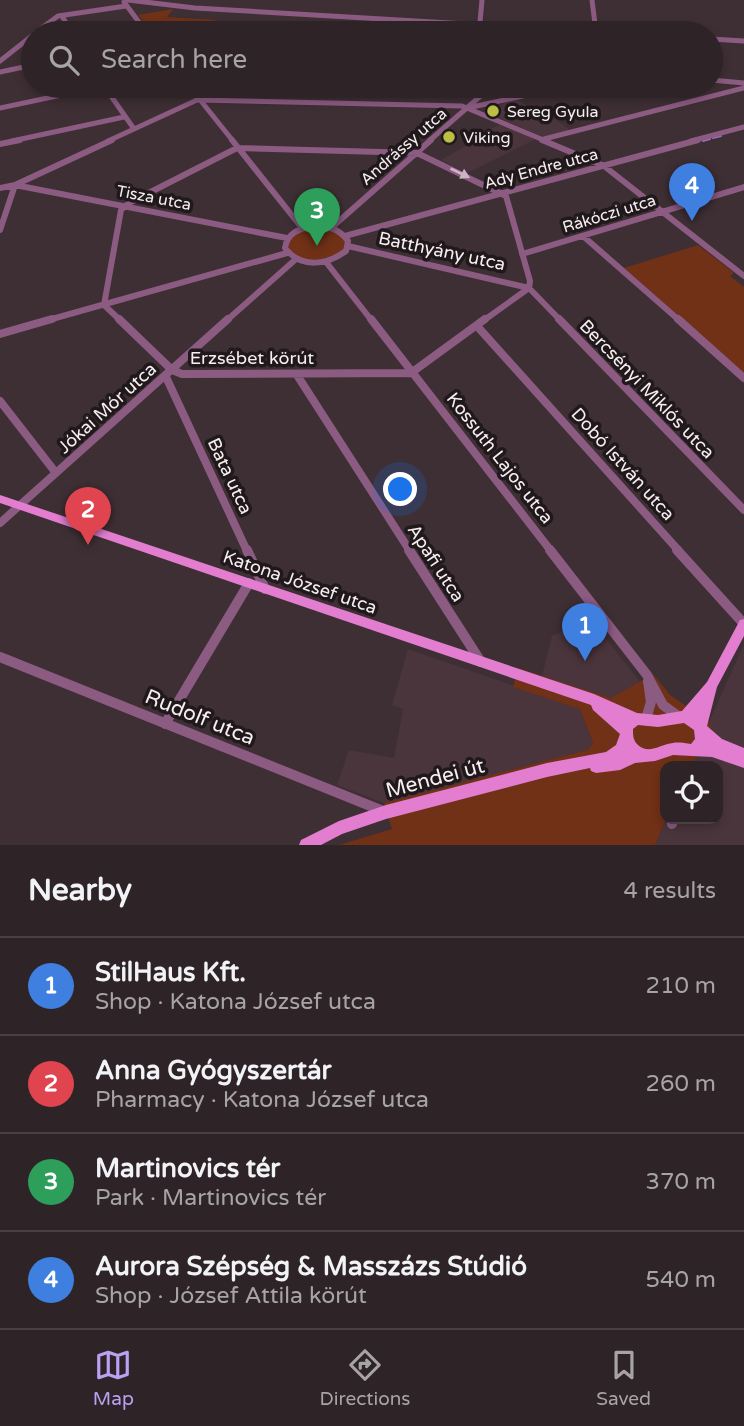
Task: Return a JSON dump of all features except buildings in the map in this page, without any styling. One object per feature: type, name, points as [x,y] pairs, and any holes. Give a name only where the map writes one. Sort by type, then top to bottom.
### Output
[{"type":"main road","name":"Katona József utca","points":[[0,499],[641,719]]},
{"type":"main road","points":[[694,750],[702,741],[700,729],[711,686],[744,624]]},
{"type":"main road","points":[[641,719],[662,721],[682,716],[711,686]]},
{"type":"main road","name":"Katona József utca","points":[[588,699],[626,734],[631,748],[642,755]]},
{"type":"main road","points":[[682,716],[716,743],[744,754]]},
{"type":"main road","name":"Mendei út","points":[[306,845],[339,828],[386,813],[615,755],[624,744],[629,724],[641,719]]},
{"type":"main road","points":[[578,764],[611,766],[642,755],[655,755],[673,749],[719,753],[744,762]]},
{"type":"street","points":[[481,21],[482,0]]},
{"type":"street","points":[[592,0],[595,21]]},
{"type":"street","points":[[50,21],[55,17],[127,2],[414,21]]},
{"type":"street","points":[[127,2],[139,21]]},
{"type":"street","points":[[62,16],[65,21]]},
{"type":"street","points":[[723,39],[744,40]]},
{"type":"street","points":[[0,61],[21,44]]},
{"type":"street","points":[[0,72],[21,68]]},
{"type":"street","points":[[723,82],[744,85]]},
{"type":"street","points":[[723,91],[744,85]]},
{"type":"street","points":[[0,108],[47,98]]},
{"type":"street","points":[[112,98],[134,129]]},
{"type":"street","name":"Andrássy utca","points":[[331,228],[479,98]]},
{"type":"street","points":[[0,188],[15,185],[200,100],[469,108],[514,98]]},
{"type":"street","points":[[544,139],[696,98]]},
{"type":"street","points":[[200,100],[302,228]]},
{"type":"street","points":[[469,108],[604,166],[744,276]]},
{"type":"street","points":[[0,144],[124,117]]},
{"type":"street","name":"Ady Endre utca","points":[[345,236],[742,130]]},
{"type":"street","points":[[104,305],[123,206],[237,148],[417,153],[503,193],[508,200],[530,281],[529,288],[411,373]]},
{"type":"street","points":[[0,228],[15,185]]},
{"type":"street","name":"Tisza utca","points":[[15,185],[287,238]]},
{"type":"street","name":"Rákóczi utca","points":[[522,254],[744,187]]},
{"type":"street","points":[[735,190],[744,196]]},
{"type":"street","points":[[302,228],[331,228],[345,236],[348,246],[341,256],[326,262],[305,262],[287,253],[287,238],[302,228]]},
{"type":"street","points":[[583,236],[744,378]]},
{"type":"street","name":"Batthyány utca","points":[[348,246],[529,288]]},
{"type":"street","points":[[0,334],[287,253]]},
{"type":"street","name":"Jókai Mór utca","points":[[0,523],[296,259]]},
{"type":"street","name":"Kossuth Lajos utca","points":[[326,262],[647,675],[663,708],[682,716]]},
{"type":"street","name":"Bercsényi Miklós utca","points":[[529,288],[744,510]]},
{"type":"street","name":"Erzsébet körút","points":[[104,305],[169,374],[411,373]]},
{"type":"street","name":"Dobó István utca","points":[[477,326],[744,624]]},
{"type":"street","name":"Bata utca","points":[[169,374],[265,589]]},
{"type":"street","name":"Apafi utca","points":[[297,374],[481,662]]},
{"type":"street","points":[[0,401],[56,473]]},
{"type":"street","points":[[165,724],[249,583]]},
{"type":"street","name":"Rudolf utca","points":[[0,657],[386,813]]},
{"type":"street","points":[[641,719],[651,692],[647,675]]},
{"type":"shaded area","points":[[173,9],[167,17],[216,20],[143,21],[138,15]]},
{"type":"shaded area","points":[[518,99],[539,117],[549,115],[570,130],[544,137],[497,117],[489,108]]},
{"type":"shaded area","points":[[501,124],[536,139],[467,173],[441,160],[469,144],[486,148],[490,146],[482,132]]},
{"type":"shaded area","points":[[320,228],[337,232],[345,242],[342,253],[310,260],[295,257],[288,244],[294,236]]},
{"type":"shaded area","points":[[698,245],[734,273],[730,276],[744,287],[744,373],[624,268]]},
{"type":"shaded area","points":[[590,618],[640,682],[611,698],[542,676],[552,636]]},
{"type":"shaded area","points":[[744,644],[744,845],[655,845],[664,824],[723,824],[723,761],[694,761],[711,731],[709,722]]},
{"type":"shaded area","points":[[408,649],[580,709],[593,743],[587,750],[384,803],[337,785],[349,750],[394,758],[403,709],[392,705]]},
{"type":"shaded area","points":[[518,668],[611,698],[653,674],[670,695],[709,722],[711,730],[694,761],[660,761],[660,824],[664,824],[655,845],[339,845],[392,829],[384,803],[587,750],[593,743],[580,709],[513,687]]},
{"type":"waterway","points":[[713,138],[721,136]]},
{"type":"waterway","points":[[703,141],[710,139]]},
{"type":"place","name":"Sereg Gyula","points":[[493,111]]},
{"type":"place","name":"Viking","points":[[449,137]]},
{"type":"place","name":"Aurora Szépség & Masszázs Stúdió","points":[[692,221]]},
{"type":"place","name":"Martinovics tér","points":[[317,246]]},
{"type":"place","name":"Anna Gyógyszertár","points":[[88,545]]},
{"type":"place","name":"StilHaus Kft.","points":[[585,661]]}]
